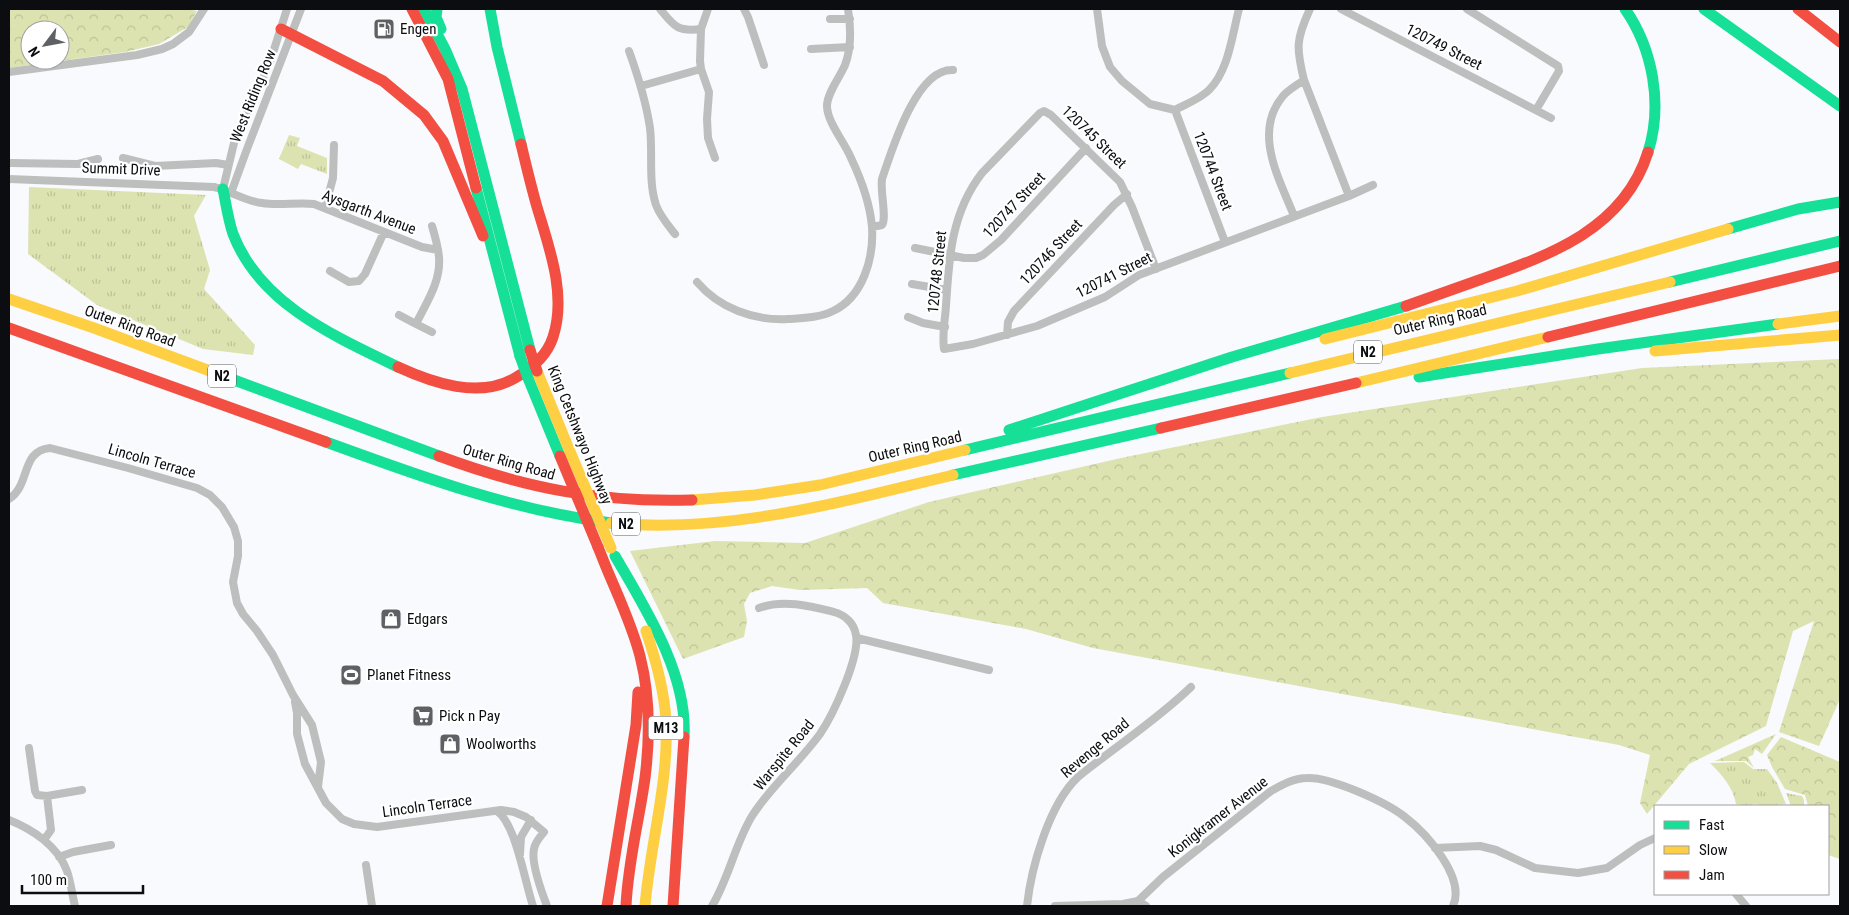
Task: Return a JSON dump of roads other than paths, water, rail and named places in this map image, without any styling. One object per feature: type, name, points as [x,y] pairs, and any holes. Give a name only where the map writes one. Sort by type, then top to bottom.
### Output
[{"type":"main road","name":"King Cetshwayo Highway","points":[[412,9],[448,79],[499,274],[525,353],[566,455],[598,547],[640,656],[647,701],[647,754],[628,875],[626,906]]},
{"type":"main road","name":"King Cetshwayo Highway","points":[[424,9],[458,78],[469,115],[525,353]]},
{"type":"main road","points":[[437,9],[436,17],[456,64],[458,78]]},
{"type":"main road","points":[[896,467],[1265,346],[1419,302],[1520,266],[1565,246],[1590,231],[1611,212],[1630,190],[1641,172],[1650,151],[1656,114],[1649,58],[1642,39],[1626,9]]},
{"type":"main road","points":[[1704,9],[1799,79],[1840,106]]},
{"type":"main road","points":[[1798,9],[1840,42]]},
{"type":"main road","points":[[227,194],[228,218],[234,236],[254,272],[284,302],[316,324],[402,369],[445,385],[471,388],[489,387],[519,377],[538,361],[552,338],[558,300],[552,262],[515,122],[489,12]]},
{"type":"main road","points":[[281,29],[388,84],[414,105],[438,132],[453,162],[499,274]]},
{"type":"main road","points":[[1183,374],[1517,291],[1798,209],[1840,202]]},
{"type":"main road","name":"Outer Ring Road","points":[[9,299],[94,328],[480,471],[530,486],[562,492],[626,500],[683,502],[733,499],[820,485],[1840,241]]},
{"type":"main road","name":"N2","points":[[9,328],[465,492],[539,512],[621,524],[654,526],[697,525],[770,516],[1263,405],[1840,266]]},
{"type":"main road","points":[[1263,405],[1444,373],[1840,316]]},
{"type":"main road","points":[[1542,358],[1680,349],[1840,335]]},
{"type":"main road","name":"King Cetshwayo Highway","points":[[566,455],[613,552],[649,640],[661,685],[666,732],[663,778],[645,906]]},
{"type":"main road","points":[[613,552],[645,610],[666,654],[679,692],[683,711],[684,731],[673,906]]},
{"type":"main road","points":[[606,567],[634,659],[638,692],[636,725],[607,906]]},
{"type":"street","points":[[9,72],[150,52],[168,46],[180,39],[195,24],[204,9]]},
{"type":"street","name":"West Riding Row","points":[[227,194],[228,164],[243,120],[266,70],[287,9]]},
{"type":"street","name":"West Riding Row","points":[[227,194],[301,9]]},
{"type":"street","points":[[660,9],[680,30],[701,29]]},
{"type":"street","points":[[708,9],[701,29],[701,69],[709,92],[706,119],[708,138],[716,158]]},
{"type":"street","points":[[744,9],[764,65]]},
{"type":"street","points":[[697,282],[712,298],[738,312],[779,320],[823,315],[832,312],[847,302],[859,287],[867,265],[872,228],[855,166],[831,122],[827,107],[829,97],[845,65],[850,47],[848,9]]},
{"type":"street","points":[[1097,9],[1102,46],[1110,67],[1122,81],[1145,100],[1160,107],[1175,110],[1208,91],[1219,77],[1226,60],[1240,9]]},
{"type":"street","points":[[1310,9],[1298,37],[1304,80],[1349,196]]},
{"type":"street","name":"120749 Street","points":[[1341,9],[1551,118]]},
{"type":"street","points":[[1467,9],[1559,67],[1559,71],[1536,110]]},
{"type":"street","points":[[830,19],[850,19]]},
{"type":"street","points":[[811,49],[850,47]]},
{"type":"street","points":[[629,51],[642,86],[650,130],[654,195],[660,213],[675,234]]},
{"type":"street","points":[[642,86],[701,69]]},
{"type":"street","points":[[872,228],[882,225],[885,220],[880,190],[882,179],[890,154],[914,99],[932,76],[946,69],[953,70]]},
{"type":"street","points":[[266,70],[276,75]]},
{"type":"street","points":[[1294,216],[1272,158],[1269,139],[1270,126],[1275,109],[1283,96],[1304,80]]},
{"type":"street","name":"120744 Street","points":[[1175,110],[1226,242]]},
{"type":"street","name":"120745 Street","points":[[1044,112],[1051,115],[1116,176],[1127,194],[1156,268]]},
{"type":"street","name":"120748 Street","points":[[944,349],[947,290],[954,228],[978,179],[1035,117],[1044,112]]},
{"type":"street","points":[[325,208],[334,178],[334,145]]},
{"type":"street","name":"120747 Street","points":[[915,248],[964,258],[976,258],[988,252],[1086,148]]},
{"type":"street","points":[[122,158],[155,166],[228,164]]},
{"type":"street","points":[[9,163],[78,164],[98,159]]},
{"type":"street","points":[[51,180],[52,164]]},
{"type":"street","name":"Summit Drive","points":[[9,179],[205,186],[227,194]]},
{"type":"street","name":"120741 Street","points":[[944,349],[1007,335],[1037,326],[1097,301],[1139,275],[1373,186]]},
{"type":"street","name":"Aysgarth Avenue","points":[[227,194],[265,204],[299,203],[325,208],[422,247],[438,250]]},
{"type":"street","name":"120746 Street","points":[[1007,335],[1008,322],[1014,311],[1114,205],[1127,194]]},
{"type":"street","points":[[416,324],[436,284],[439,262],[432,226]]},
{"type":"street","points":[[330,271],[349,282],[359,281],[365,274],[384,232]]},
{"type":"street","points":[[912,284],[947,290]]},
{"type":"street","points":[[399,315],[432,332]]},
{"type":"street","points":[[908,317],[923,323],[945,327]]},
{"type":"street","name":"Lincoln Terrace","points":[[9,499],[15,495],[22,484],[32,456],[41,450],[50,448],[128,468],[206,492],[222,507],[236,534],[238,552],[233,582],[237,603],[242,614],[273,655],[293,695],[312,725],[321,762],[318,787]]},
{"type":"street","points":[[759,608],[778,603],[839,613],[852,624],[857,638],[989,670]]},
{"type":"street","name":"Warspite Road","points":[[712,906],[719,894],[751,818],[827,723],[850,669],[857,638]]},
{"type":"street","name":"Revenge Road","points":[[1028,906],[1028,895],[1040,849],[1050,819],[1062,796],[1078,777],[1171,705],[1191,687]]},
{"type":"street","name":"Lincoln Terrace","points":[[293,695],[297,713],[297,734],[305,764],[326,803],[336,814],[354,824],[367,827],[389,826],[497,811],[514,812],[531,820],[544,832],[537,840],[534,858],[547,906]]},
{"type":"street","points":[[29,748],[37,795],[46,796],[82,790]]},
{"type":"street","points":[[305,764],[321,762]]},
{"type":"street","name":"Konigkramer Avenue","points":[[1137,904],[1163,877],[1271,791],[1286,783],[1300,779],[1316,779],[1332,783],[1383,803],[1406,817],[1435,848],[1448,868],[1457,894],[1453,906]]},
{"type":"street","points":[[44,840],[52,830],[46,796]]},
{"type":"street","points":[[497,811],[503,814],[508,824],[520,856],[533,906]]},
{"type":"street","points":[[9,820],[24,826],[44,840],[59,857],[66,870],[75,906]]},
{"type":"street","points":[[520,856],[521,837],[531,820]]},
{"type":"street","points":[[1435,848],[1480,846],[1496,850],[1535,868],[1578,873],[1607,868],[1654,839]]},
{"type":"street","points":[[59,857],[73,852],[111,845]]},
{"type":"street","points":[[366,866],[372,906]]},
{"type":"street","points":[[1737,895],[1746,906]]},
{"type":"street","points":[[1056,906],[1122,904],[1146,906]]},
{"type":"place","name":"Engen","points":[[384,29]]},
{"type":"place","name":"Edgars","points":[[391,619]]},
{"type":"place","name":"Planet Fitness","points":[[351,675]]},
{"type":"place","name":"Pick n Pay","points":[[423,716]]},
{"type":"place","name":"Woolworths","points":[[450,744]]}]
